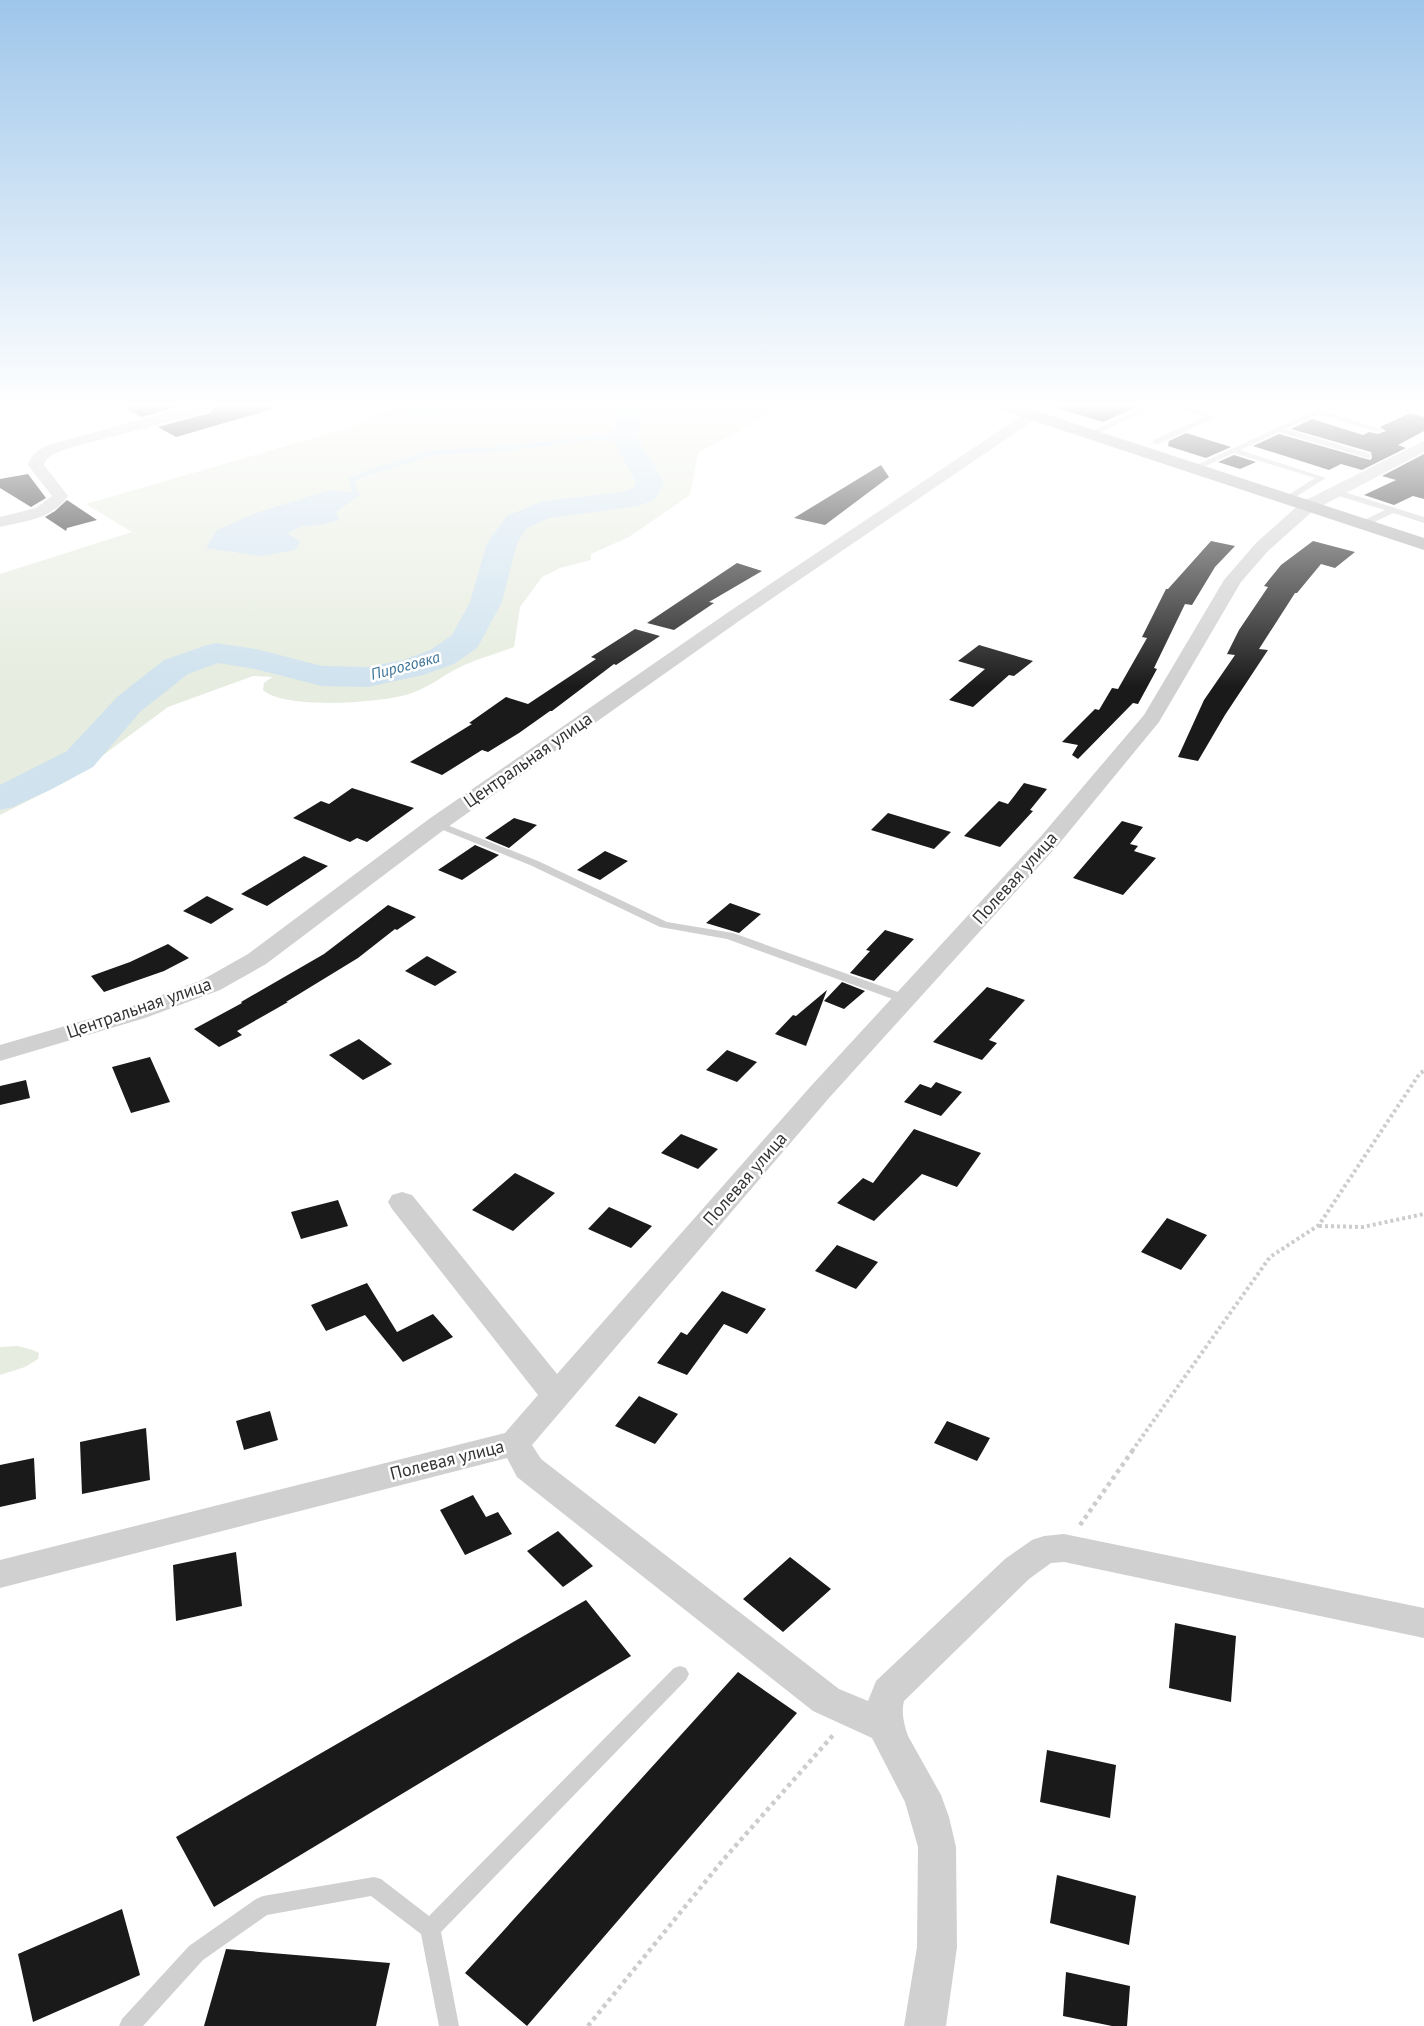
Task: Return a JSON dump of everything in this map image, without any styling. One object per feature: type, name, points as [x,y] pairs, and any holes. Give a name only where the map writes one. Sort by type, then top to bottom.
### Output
[{"type":"main road","points":[[1284,498],[1424,544]]},
{"type":"street","points":[[0,522],[44,510],[59,498]]},
{"type":"street","name":"Центральная улица","points":[[0,1053],[136,1013],[211,985],[257,959],[437,824],[733,617],[910,498]]},
{"type":"street","name":"Полевая улица","points":[[0,1574],[515,1443],[820,1092],[1050,840],[1152,718],[1233,580],[1297,502],[1314,498]]},
{"type":"street","points":[[402,1202],[557,1396]]},
{"type":"street","points":[[515,1443],[529,1468],[826,1700],[869,1719],[892,1743],[922,1795],[930,1817],[936,1846],[937,1947],[925,2026]]},
{"type":"street","points":[[869,1719],[884,1707],[889,1692],[1017,1569],[1044,1550],[1064,1548],[1424,1624]]},
{"type":"lane","points":[[1297,502],[1302,498]]},
{"type":"lane","points":[[1353,498],[1424,520]]},
{"type":"lane","points":[[1363,524],[1393,510]]},
{"type":"lane","points":[[437,824],[534,863],[664,925],[729,936],[905,1000]]},
{"type":"lane","points":[[430,1929],[680,1674]]},
{"type":"lane","points":[[129,2026],[196,1953],[263,1906],[374,1886],[430,1929],[449,2026]]},
{"type":"path","points":[[1064,1548],[1270,1257],[1318,1226],[1420,1073],[1424,1070]]},
{"type":"path","points":[[1318,1226],[1363,1227],[1424,1214]]},
{"type":"path","points":[[588,2026],[723,1860],[869,1719]]},
{"type":"shaded area","points":[[108,498],[686,498],[629,537],[591,554],[591,560],[560,568],[542,577],[520,607],[514,647],[473,661],[409,694],[377,700],[333,703],[291,700],[274,696],[263,690],[264,683],[272,677],[253,676],[168,707],[71,779],[0,815],[0,574],[132,532],[86,504]]},
{"type":"shaded area","points":[[18,1346],[39,1353],[38,1359],[25,1367],[0,1375],[0,1347]]},
{"type":"water","points":[[306,498],[357,498],[336,512],[339,520],[321,525],[303,526],[288,533],[300,542],[295,550],[262,556],[206,548],[217,530],[256,513]]},
{"type":"building","points":[[16,498],[46,498],[31,507]]},
{"type":"building","points":[[828,498],[862,498],[825,525],[794,518]]},
{"type":"building","points":[[1372,498],[1410,498],[1394,505]]},
{"type":"building","points":[[67,500],[97,520],[67,528],[66,531],[45,517]]},
{"type":"building","points":[[1211,541],[1235,546],[1215,567],[1192,605],[1185,604],[1154,668],[1157,669],[1138,704],[1133,703],[1078,759],[1072,755],[1078,745],[1062,742],[1095,709],[1099,710],[1112,688],[1118,689],[1147,638],[1142,637],[1166,589]]},
{"type":"building","points":[[1313,541],[1355,552],[1335,568],[1321,564],[1295,593],[1259,649],[1268,650],[1225,715],[1198,761],[1178,757],[1204,700],[1235,655],[1227,654],[1239,630],[1268,587],[1264,586],[1281,565]]},
{"type":"building","points":[[737,563],[762,571],[709,602],[714,603],[674,630],[647,623]]},
{"type":"building","points":[[635,629],[660,636],[616,665],[614,664],[552,711],[488,752],[482,750],[442,775],[410,762],[472,724],[469,723],[506,697],[528,704],[596,659],[591,657]]},
{"type":"building","points":[[979,645],[1033,661],[1014,676],[1009,675],[973,707],[949,700],[985,669],[958,661]]},
{"type":"building","points":[[1024,783],[1047,789],[1030,810],[1033,811],[1000,847],[964,836],[999,801],[1008,804]]},
{"type":"building","points":[[352,788],[414,808],[367,842],[357,838],[350,842],[293,818],[321,801],[329,804]]},
{"type":"building","points":[[888,813],[951,832],[934,849],[871,830]]},
{"type":"building","points":[[514,818],[537,825],[509,848],[485,838]]},
{"type":"building","points":[[1122,821],[1143,827],[1130,844],[1138,846],[1134,851],[1156,858],[1123,895],[1073,878]]},
{"type":"building","points":[[475,845],[499,855],[462,880],[438,870]]},
{"type":"building","points":[[605,851],[628,861],[600,880],[577,870]]},
{"type":"building","points":[[304,856],[328,866],[267,906],[241,894]]},
{"type":"building","points":[[207,896],[234,909],[211,924],[183,911]]},
{"type":"building","points":[[730,903],[761,914],[739,933],[706,923]]},
{"type":"building","points":[[388,905],[416,917],[397,930],[395,929],[358,958],[286,1002],[288,1002],[237,1031],[242,1035],[219,1047],[194,1029],[324,954]]},
{"type":"building","points":[[885,930],[914,939],[874,981],[850,973],[870,951],[866,950]]},
{"type":"building","points":[[168,944],[189,958],[164,971],[104,992],[91,976],[130,962]]},
{"type":"building","points":[[427,956],[457,972],[435,986],[405,971]]},
{"type":"building","points":[[842,982],[865,991],[844,1009],[824,1001]]},
{"type":"building","points":[[987,987],[1025,1000],[989,1040],[997,1043],[982,1060],[933,1042]]},
{"type":"building","points":[[827,990],[806,1046],[775,1034],[793,1015],[796,1016]]},
{"type":"building","points":[[359,1039],[392,1064],[363,1080],[329,1055]]},
{"type":"building","points":[[727,1050],[757,1062],[737,1082],[706,1070]]},
{"type":"building","points":[[150,1057],[170,1102],[131,1113],[112,1067]]},
{"type":"building","points":[[26,1080],[30,1098],[0,1105],[0,1086]]},
{"type":"building","points":[[936,1082],[962,1092],[941,1116],[904,1102],[920,1084],[931,1088]]},
{"type":"building","points":[[914,1129],[981,1153],[957,1187],[922,1174],[874,1221],[837,1203],[863,1178],[873,1183]]},
{"type":"building","points":[[681,1134],[718,1149],[698,1169],[661,1153]]},
{"type":"building","points":[[515,1173],[555,1193],[513,1231],[472,1210]]},
{"type":"building","points":[[338,1200],[348,1226],[301,1239],[291,1212]]},
{"type":"building","points":[[609,1207],[652,1226],[631,1248],[588,1229]]},
{"type":"building","points":[[1167,1218],[1207,1235],[1181,1270],[1141,1252]]},
{"type":"building","points":[[837,1245],[878,1262],[856,1289],[815,1271]]},
{"type":"building","points":[[367,1283],[397,1332],[433,1314],[453,1337],[403,1362],[365,1315],[326,1331],[311,1305]]},
{"type":"building","points":[[722,1291],[766,1309],[747,1334],[724,1324],[687,1375],[657,1363],[681,1332],[687,1335]]},
{"type":"building","points":[[639,1396],[678,1414],[655,1444],[615,1426]]},
{"type":"building","points":[[270,1411],[278,1440],[244,1450],[236,1421]]},
{"type":"building","points":[[947,1421],[990,1438],[977,1461],[934,1443]]},
{"type":"building","points":[[146,1428],[150,1480],[82,1494],[80,1442]]},
{"type":"building","points":[[34,1458],[36,1499],[0,1507],[0,1465]]},
{"type":"building","points":[[473,1495],[486,1517],[498,1512],[512,1534],[465,1555],[440,1510]]},
{"type":"building","points":[[558,1531],[593,1566],[563,1587],[527,1551]]},
{"type":"building","points":[[236,1552],[242,1606],[176,1621],[173,1565]]},
{"type":"building","points":[[790,1557],[831,1589],[783,1632],[743,1599]]},
{"type":"building","points":[[586,1600],[631,1656],[214,1907],[176,1837]]},
{"type":"building","points":[[1175,1623],[1236,1636],[1231,1702],[1169,1688]]},
{"type":"building","points":[[738,1672],[797,1713],[527,2026],[465,1973]]},
{"type":"building","points":[[1047,1750],[1116,1765],[1110,1818],[1040,1802]]},
{"type":"building","points":[[1057,1875],[1136,1896],[1129,1945],[1050,1923]]},
{"type":"building","points":[[122,1909],[140,1975],[33,2022],[18,1954]]},
{"type":"building","points":[[226,1949],[390,1963],[376,2026],[204,2026]]},
{"type":"building","points":[[1066,1972],[1130,1986],[1127,2026],[1112,2026],[1063,2016]]},
{"type":"waterway","name":"Пироговка","points":[[0,799],[80,759],[129,704],[176,667],[216,653],[256,659],[322,676],[368,677],[411,668],[442,657],[465,641],[486,602],[502,543],[517,522],[543,510],[628,500],[635,498]]}]
